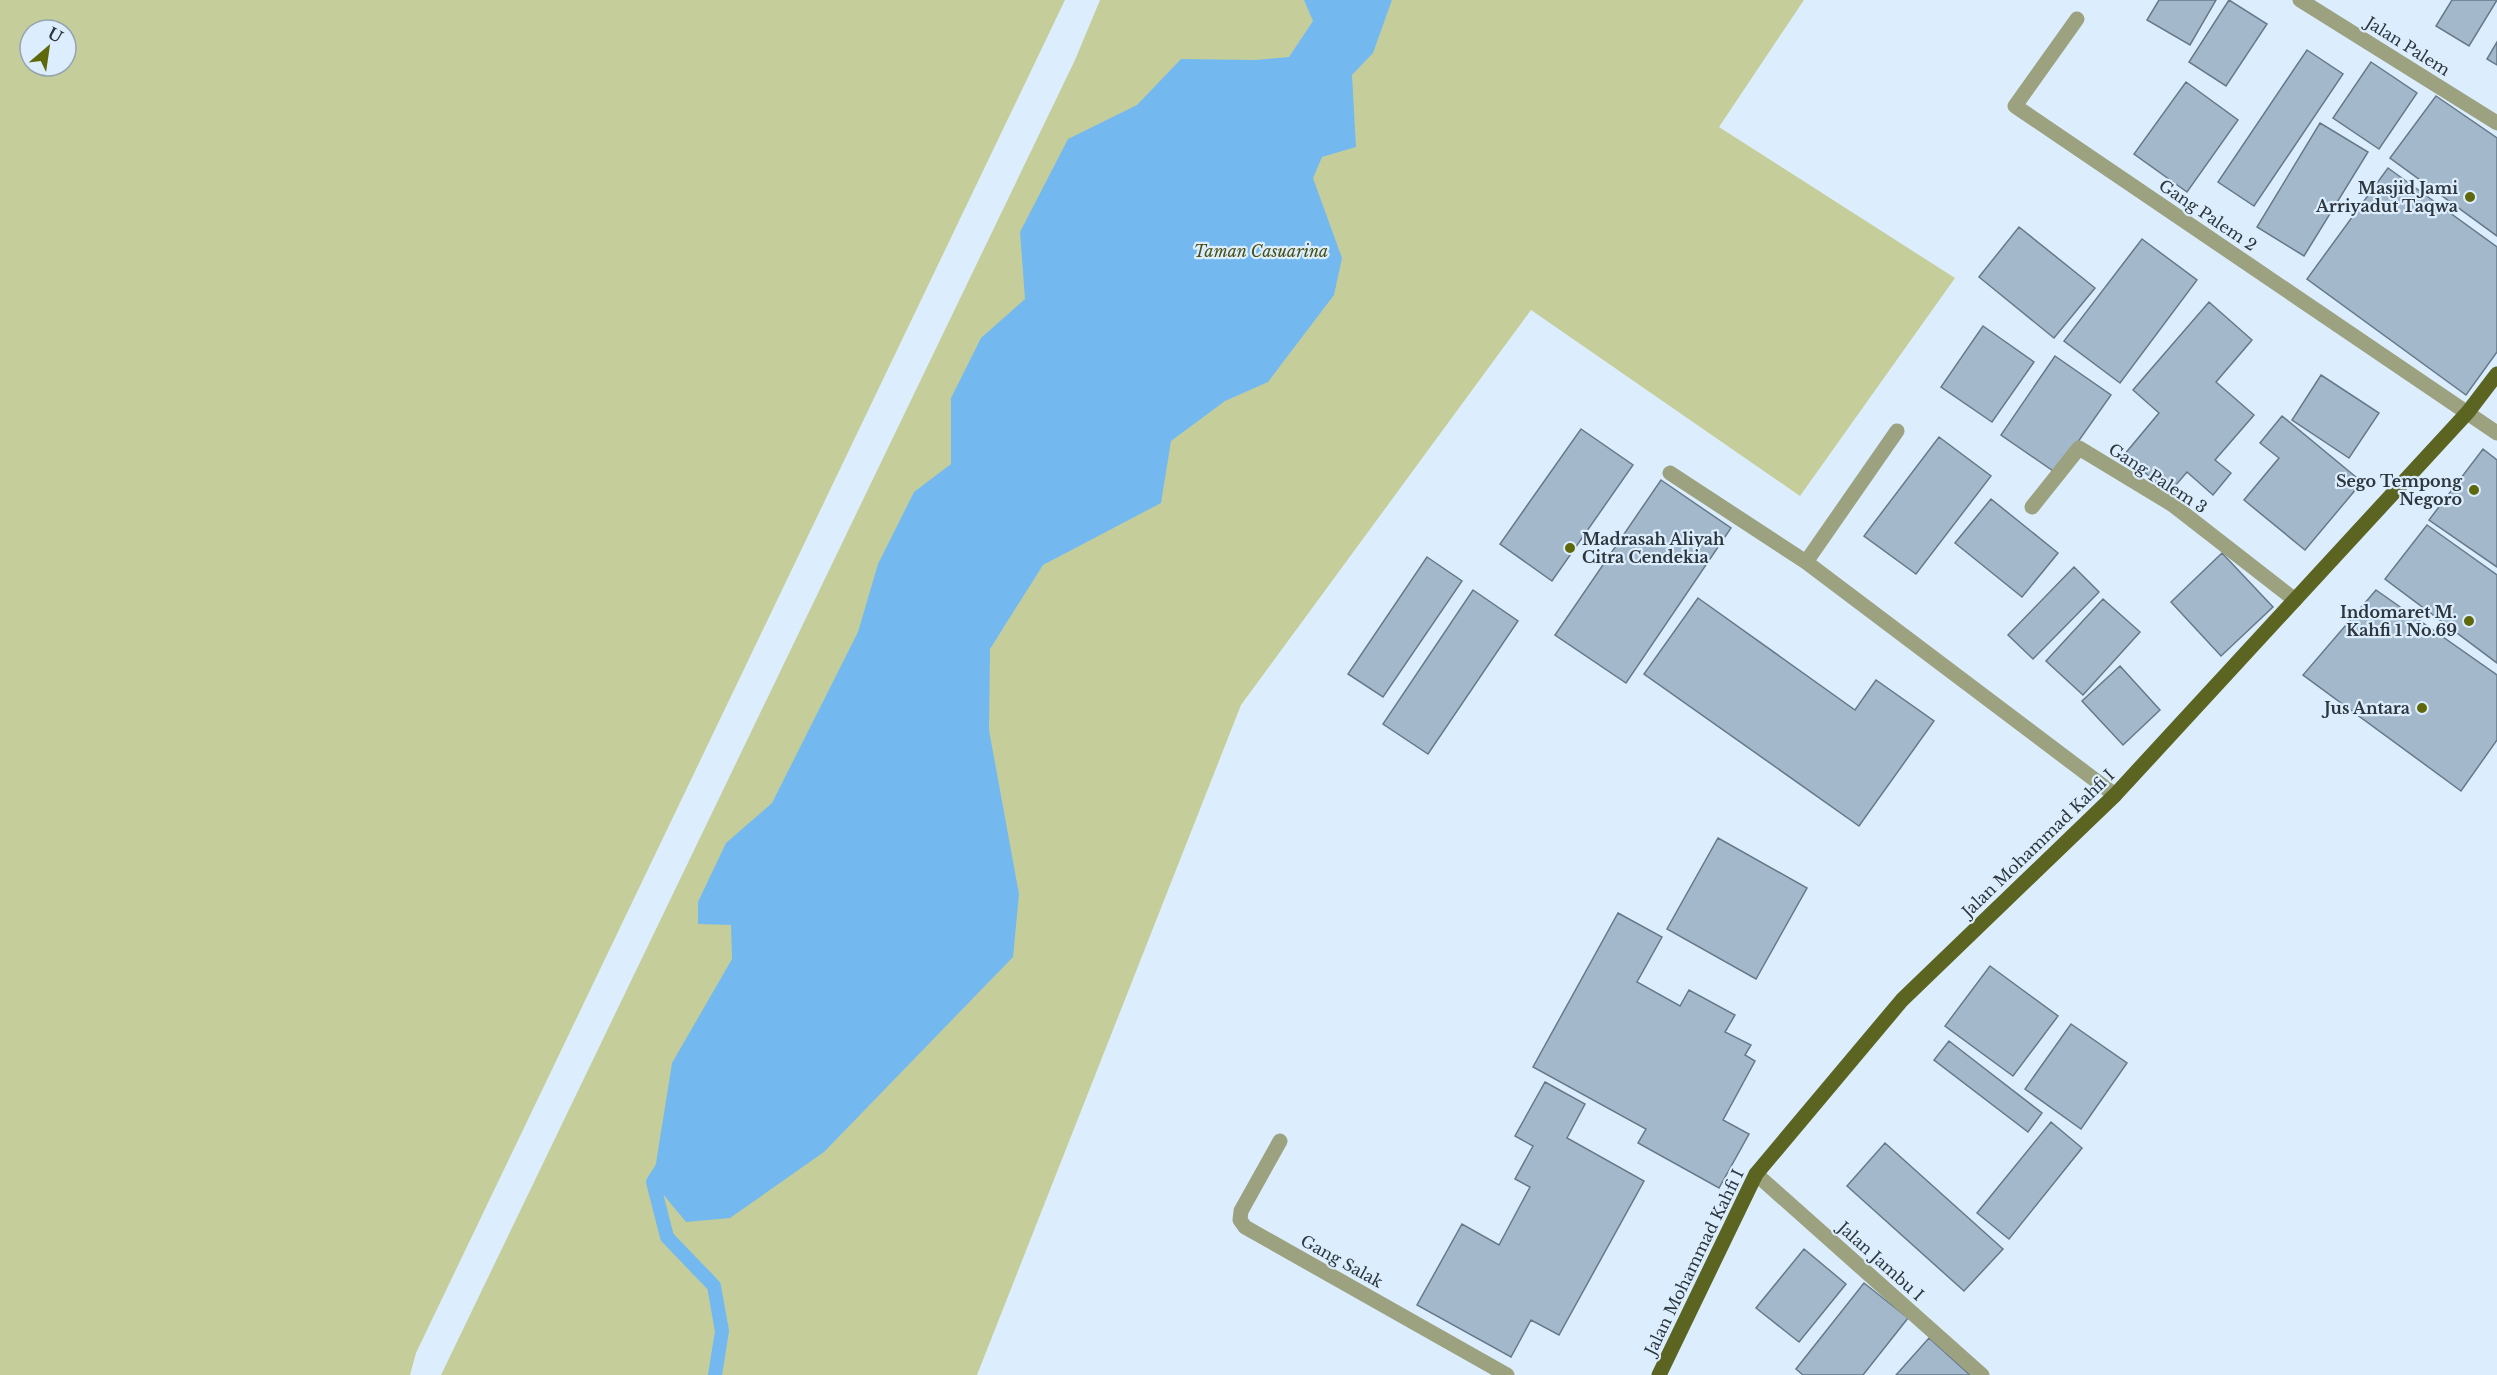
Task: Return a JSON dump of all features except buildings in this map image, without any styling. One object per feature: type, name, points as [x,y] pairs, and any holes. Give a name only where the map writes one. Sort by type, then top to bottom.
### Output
[{"type":"main road","name":"Jalan Mohammad Kahfi I","points":[[1659,1375],[1756,1174],[1902,1000],[2115,795],[2468,412],[2497,374]]},
{"type":"street","name":"Jalan Palem","points":[[2300,0],[2497,123]]},
{"type":"street","name":"Gang Palem 2","points":[[2077,19],[2015,106],[2468,412]]},
{"type":"street","points":[[2468,412],[2497,433]]},
{"type":"street","points":[[1806,562],[1897,431]]},
{"type":"street","name":"Gang Palem 3","points":[[2031,507],[2079,448],[2173,506],[2295,600]]},
{"type":"street","points":[[1670,473],[1806,562],[2115,795]]},
{"type":"street","name":"Gang Salak","points":[[1280,1141],[1241,1211],[1240,1220],[1245,1227],[1507,1375]]},
{"type":"street","name":"Jalan Jambu I","points":[[1756,1174],[1982,1375]]},
{"type":"green space","points":[[0,0],[1065,0],[416,1353],[410,1375],[0,1375]]},
{"type":"green space","name":"Taman Casuarina","points":[[1100,0],[1804,0],[1719,127],[1955,278],[1800,496],[1531,310],[1241,705],[977,1375],[441,1375],[1075,60]]},
{"type":"water","points":[[1304,0],[1392,0],[1373,53],[1352,75],[1356,147],[1322,157],[1313,178],[1342,258],[1334,295],[1268,382],[1225,401],[1171,441],[1161,503],[1043,565],[990,649],[989,730],[1019,894],[1013,957],[824,1152],[730,1218],[686,1222],[653,1182],[672,1063],[732,959],[731,925],[698,924],[698,902],[726,843],[772,803],[858,632],[878,564],[914,492],[951,464],[951,398],[981,338],[1025,299],[1020,232],[1068,139],[1137,105],[1181,59],[1255,60],[1289,57],[1313,21]]},
{"type":"waterway","points":[[662,1168],[653,1182],[667,1237],[714,1286],[722,1331],[715,1375]]},
{"type":"place","name":"Masjid Jami Arriyadut Taqwa","points":[[2470,197]]},
{"type":"place","name":"Sego Tempong Negoro","points":[[2474,490]]},
{"type":"place","name":"Madrasah Aliyah Citra Cendekia","points":[[1570,548]]},
{"type":"place","name":"Indomaret M. Kahfi 1 No.69","points":[[2469,621]]},
{"type":"place","name":"Jus Antara","points":[[2422,708]]}]
